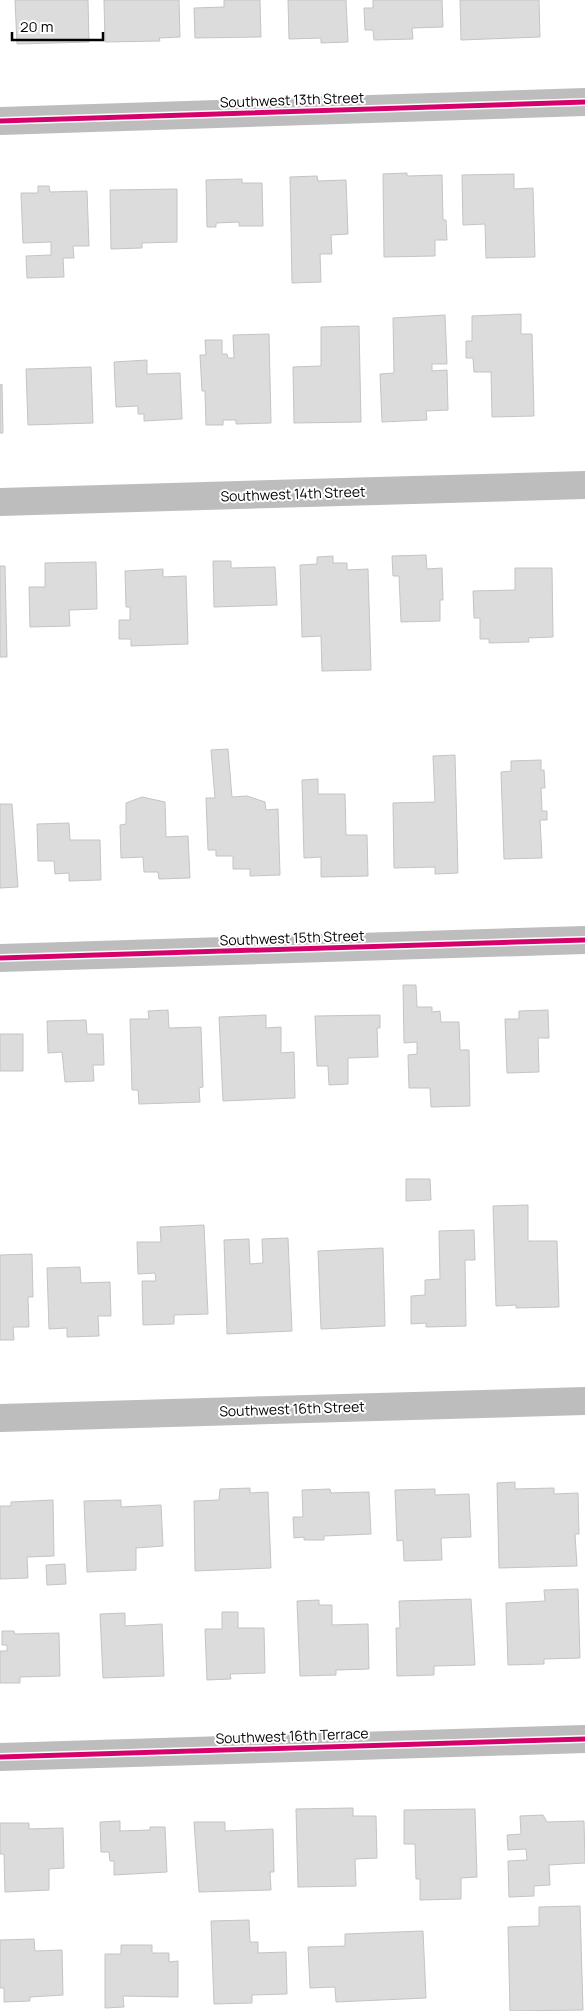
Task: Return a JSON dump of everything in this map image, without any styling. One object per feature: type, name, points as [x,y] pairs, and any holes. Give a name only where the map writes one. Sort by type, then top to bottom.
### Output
[{"type":"street","name":"Southwest 13th Street","points":[[0,121],[585,102]]},
{"type":"street","name":"Southwest 14th Street","points":[[0,502],[585,485]]},
{"type":"street","name":"Southwest 15th Street","points":[[0,958],[585,940]]},
{"type":"street","name":"Southwest 16th Street","points":[[0,1418],[585,1401]]},
{"type":"street","name":"Southwest 16th Terrace","points":[[0,1757],[585,1739]]},
{"type":"building","points":[[15,0],[88,0],[89,42],[17,44]]},
{"type":"building","points":[[104,0],[179,0],[180,37],[159,38],[160,41],[105,42]]},
{"type":"building","points":[[224,0],[260,0],[261,37],[195,38],[194,8],[224,7]]},
{"type":"building","points":[[288,0],[346,0],[348,42],[321,43],[321,38],[289,39]]},
{"type":"building","points":[[373,0],[442,0],[443,27],[412,28],[413,39],[374,40],[373,30],[365,30],[364,8],[373,8]]},
{"type":"building","points":[[460,0],[539,0],[540,37],[461,40]]},
{"type":"building","points":[[407,173],[407,176],[442,175],[443,220],[446,220],[447,240],[435,240],[435,256],[384,257],[383,174]]},
{"type":"building","points":[[514,174],[514,189],[533,188],[535,257],[486,258],[485,224],[463,225],[462,175]]},
{"type":"building","points":[[317,176],[318,181],[346,180],[348,234],[331,235],[332,254],[320,254],[321,282],[292,283],[290,177]]},
{"type":"building","points":[[242,179],[242,183],[262,183],[263,226],[239,226],[239,222],[216,223],[216,227],[207,227],[206,180]]},
{"type":"building","points":[[38,186],[49,186],[50,192],[87,191],[89,246],[73,246],[74,258],[63,258],[64,277],[27,278],[26,256],[51,255],[51,242],[23,243],[21,193],[38,193]]},
{"type":"building","points":[[177,189],[177,242],[142,243],[142,248],[111,249],[110,190]]},
{"type":"building","points":[[521,314],[521,334],[532,334],[534,416],[492,417],[491,372],[474,372],[473,358],[466,358],[466,341],[472,341],[472,316]]},
{"type":"building","points":[[445,315],[447,364],[432,364],[432,371],[447,370],[448,410],[426,411],[427,420],[382,422],[380,374],[394,373],[393,318]]},
{"type":"building","points":[[359,326],[361,422],[294,423],[293,367],[321,366],[321,327]]},
{"type":"building","points":[[269,334],[271,423],[236,424],[236,420],[223,420],[223,425],[206,425],[205,391],[202,391],[200,355],[206,355],[205,340],[222,340],[222,354],[227,354],[228,358],[234,358],[233,335]]},
{"type":"building","points":[[147,360],[147,374],[180,373],[182,419],[144,421],[144,414],[138,414],[138,406],[116,407],[114,362]]},
{"type":"building","points":[[91,367],[93,423],[28,425],[26,369]]},
{"type":"building","points":[[2,384],[3,433],[0,433],[0,385]]},
{"type":"building","points":[[426,555],[427,569],[442,568],[443,600],[440,600],[440,621],[401,622],[399,576],[393,576],[392,556]]},
{"type":"building","points":[[333,556],[333,563],[347,563],[347,570],[368,569],[371,670],[322,671],[321,636],[302,637],[300,565],[317,564],[317,557]]},
{"type":"building","points":[[213,561],[231,561],[231,568],[275,567],[277,605],[214,607]]},
{"type":"building","points":[[96,562],[97,609],[69,610],[70,626],[30,627],[29,587],[45,587],[45,563]]},
{"type":"building","points":[[0,566],[5,566],[7,657],[0,657]]},
{"type":"building","points":[[515,568],[552,568],[553,637],[528,638],[529,642],[489,643],[489,639],[480,639],[480,618],[474,618],[473,591],[515,590]]},
{"type":"building","points":[[163,569],[163,577],[186,576],[188,644],[131,646],[131,639],[119,639],[119,620],[130,620],[130,607],[126,607],[125,571]]},
{"type":"building","points":[[228,749],[232,797],[247,796],[265,802],[266,810],[278,809],[280,875],[250,876],[250,869],[233,869],[233,856],[216,856],[216,850],[208,850],[206,798],[215,798],[211,750]]},
{"type":"building","points":[[455,755],[458,873],[435,874],[435,867],[394,868],[393,803],[435,802],[433,756]]},
{"type":"building","points":[[541,760],[541,770],[544,770],[545,788],[541,788],[542,811],[547,811],[547,820],[540,820],[542,858],[504,859],[501,772],[511,771],[511,761]]},
{"type":"building","points":[[318,779],[318,794],[345,794],[346,835],[367,835],[368,876],[321,877],[321,857],[304,858],[302,780]]},
{"type":"building","points":[[142,797],[165,802],[166,837],[188,836],[190,878],[159,879],[158,872],[144,872],[143,857],[121,858],[120,825],[126,824],[126,803]]},
{"type":"building","points":[[0,804],[12,804],[18,887],[0,888]]},
{"type":"building","points":[[69,823],[70,840],[100,840],[101,880],[69,881],[69,873],[55,874],[54,861],[38,861],[37,824]]},
{"type":"building","points":[[403,985],[416,985],[417,1007],[432,1007],[432,1012],[440,1011],[441,1022],[459,1022],[460,1050],[469,1050],[470,1106],[431,1107],[430,1088],[409,1088],[408,1055],[417,1054],[417,1042],[404,1043]]},
{"type":"building","points":[[168,1010],[169,1028],[201,1027],[203,1087],[199,1088],[200,1102],[139,1104],[138,1090],[132,1090],[130,1019],[149,1019],[148,1011]]},
{"type":"building","points":[[548,1010],[549,1038],[538,1038],[539,1072],[507,1073],[505,1019],[519,1019],[519,1011]]},
{"type":"building","points":[[266,1015],[266,1028],[281,1027],[281,1053],[294,1052],[295,1098],[223,1101],[219,1017]]},
{"type":"building","points":[[380,1015],[380,1028],[377,1028],[378,1057],[348,1058],[348,1084],[329,1085],[328,1066],[317,1066],[315,1016]]},
{"type":"building","points":[[86,1020],[87,1034],[103,1034],[104,1065],[93,1065],[94,1081],[65,1082],[62,1052],[48,1053],[47,1021]]},
{"type":"building","points":[[0,1034],[23,1034],[23,1071],[0,1071]]},
{"type":"building","points":[[406,1179],[430,1179],[431,1200],[406,1201]]},
{"type":"building","points":[[528,1205],[528,1241],[557,1241],[559,1307],[516,1308],[516,1305],[496,1306],[493,1206]]},
{"type":"building","points":[[204,1225],[208,1314],[174,1315],[174,1324],[143,1325],[142,1281],[156,1281],[155,1273],[138,1274],[137,1242],[161,1242],[160,1227]]},
{"type":"building","points":[[474,1230],[475,1260],[465,1260],[466,1326],[426,1327],[426,1323],[411,1324],[411,1296],[425,1295],[425,1280],[440,1279],[439,1231]]},
{"type":"building","points":[[288,1238],[292,1331],[227,1334],[224,1240],[249,1239],[250,1264],[263,1263],[262,1239]]},
{"type":"building","points":[[383,1248],[385,1326],[321,1329],[318,1251]]},
{"type":"building","points":[[32,1254],[33,1297],[28,1297],[29,1327],[13,1327],[14,1340],[0,1340],[0,1255]]},
{"type":"building","points":[[80,1267],[81,1283],[110,1282],[111,1316],[98,1316],[99,1336],[67,1337],[67,1328],[49,1329],[47,1268]]},
{"type":"building","points":[[515,1482],[515,1489],[554,1488],[554,1494],[578,1493],[579,1534],[575,1534],[577,1566],[499,1568],[497,1483]]},
{"type":"building","points":[[250,1488],[250,1493],[268,1492],[271,1568],[195,1571],[194,1501],[219,1500],[220,1489]]},
{"type":"building","points":[[330,1489],[331,1493],[369,1492],[371,1534],[324,1536],[324,1540],[304,1540],[304,1537],[294,1538],[293,1517],[303,1517],[302,1490]]},
{"type":"building","points":[[435,1489],[435,1495],[469,1494],[471,1537],[441,1538],[442,1560],[404,1561],[403,1540],[397,1541],[395,1490]]},
{"type":"building","points":[[53,1500],[54,1556],[27,1557],[28,1578],[0,1579],[0,1506],[11,1506],[11,1502]]},
{"type":"building","points":[[121,1500],[121,1507],[161,1505],[163,1546],[136,1548],[136,1570],[87,1572],[84,1501]]},
{"type":"building","points":[[65,1564],[66,1584],[47,1585],[46,1565]]},
{"type":"building","points":[[578,1589],[580,1658],[544,1659],[544,1664],[508,1665],[506,1603],[545,1601],[544,1590]]},
{"type":"building","points":[[471,1599],[475,1665],[434,1666],[434,1675],[397,1676],[396,1628],[400,1628],[399,1601]]},
{"type":"building","points":[[319,1600],[319,1605],[332,1605],[332,1625],[368,1624],[369,1669],[336,1670],[336,1675],[300,1676],[297,1601]]},
{"type":"building","points":[[222,1612],[238,1612],[238,1628],[264,1628],[265,1673],[230,1674],[231,1679],[207,1680],[205,1629],[222,1629]]},
{"type":"building","points":[[125,1613],[125,1626],[162,1624],[164,1676],[103,1678],[100,1614]]},
{"type":"building","points":[[2,1631],[14,1631],[15,1634],[59,1633],[60,1676],[20,1677],[20,1683],[0,1683],[0,1651],[7,1651],[7,1645],[2,1645]]},
{"type":"building","points":[[353,1808],[353,1816],[376,1816],[377,1858],[355,1859],[356,1886],[298,1887],[296,1809]]},
{"type":"building","points":[[475,1809],[477,1877],[461,1878],[461,1899],[420,1900],[420,1879],[416,1879],[415,1844],[404,1844],[404,1810]]},
{"type":"building","points":[[543,1815],[547,1822],[584,1821],[585,1863],[549,1865],[550,1885],[534,1886],[534,1896],[509,1897],[508,1861],[527,1860],[526,1849],[508,1850],[507,1835],[521,1834],[520,1816]]},
{"type":"building","points":[[120,1821],[120,1831],[150,1830],[150,1827],[165,1827],[167,1872],[114,1875],[114,1861],[110,1861],[109,1852],[101,1852],[100,1822]]},
{"type":"building","points":[[194,1822],[225,1822],[225,1831],[273,1829],[274,1872],[270,1872],[271,1890],[199,1892]]},
{"type":"building","points":[[0,1823],[29,1823],[29,1829],[63,1828],[64,1868],[49,1869],[49,1890],[5,1892],[4,1854],[0,1854]]},
{"type":"building","points":[[580,1906],[583,2010],[510,2011],[508,1927],[539,1926],[539,1907]]},
{"type":"building","points":[[249,1920],[250,1942],[258,1942],[258,1953],[286,1952],[287,1994],[252,1995],[252,2003],[214,2004],[211,1921]]},
{"type":"building","points":[[423,1931],[426,1998],[336,2002],[335,1987],[310,1988],[308,1947],[345,1946],[345,1934]]},
{"type":"building","points":[[34,1939],[35,1951],[62,1950],[63,1995],[30,1997],[30,2001],[4,2002],[4,1988],[0,1988],[0,1940]]},
{"type":"building","points":[[121,1945],[152,1945],[152,1953],[169,1953],[169,1962],[178,1961],[178,1997],[123,1996],[124,2007],[105,2008],[105,1954],[121,1954]]},
{"type":"cycle path","points":[[0,121],[585,102]]},
{"type":"cycle path","points":[[0,958],[585,940]]},
{"type":"cycle path","points":[[0,1757],[585,1739]]}]
